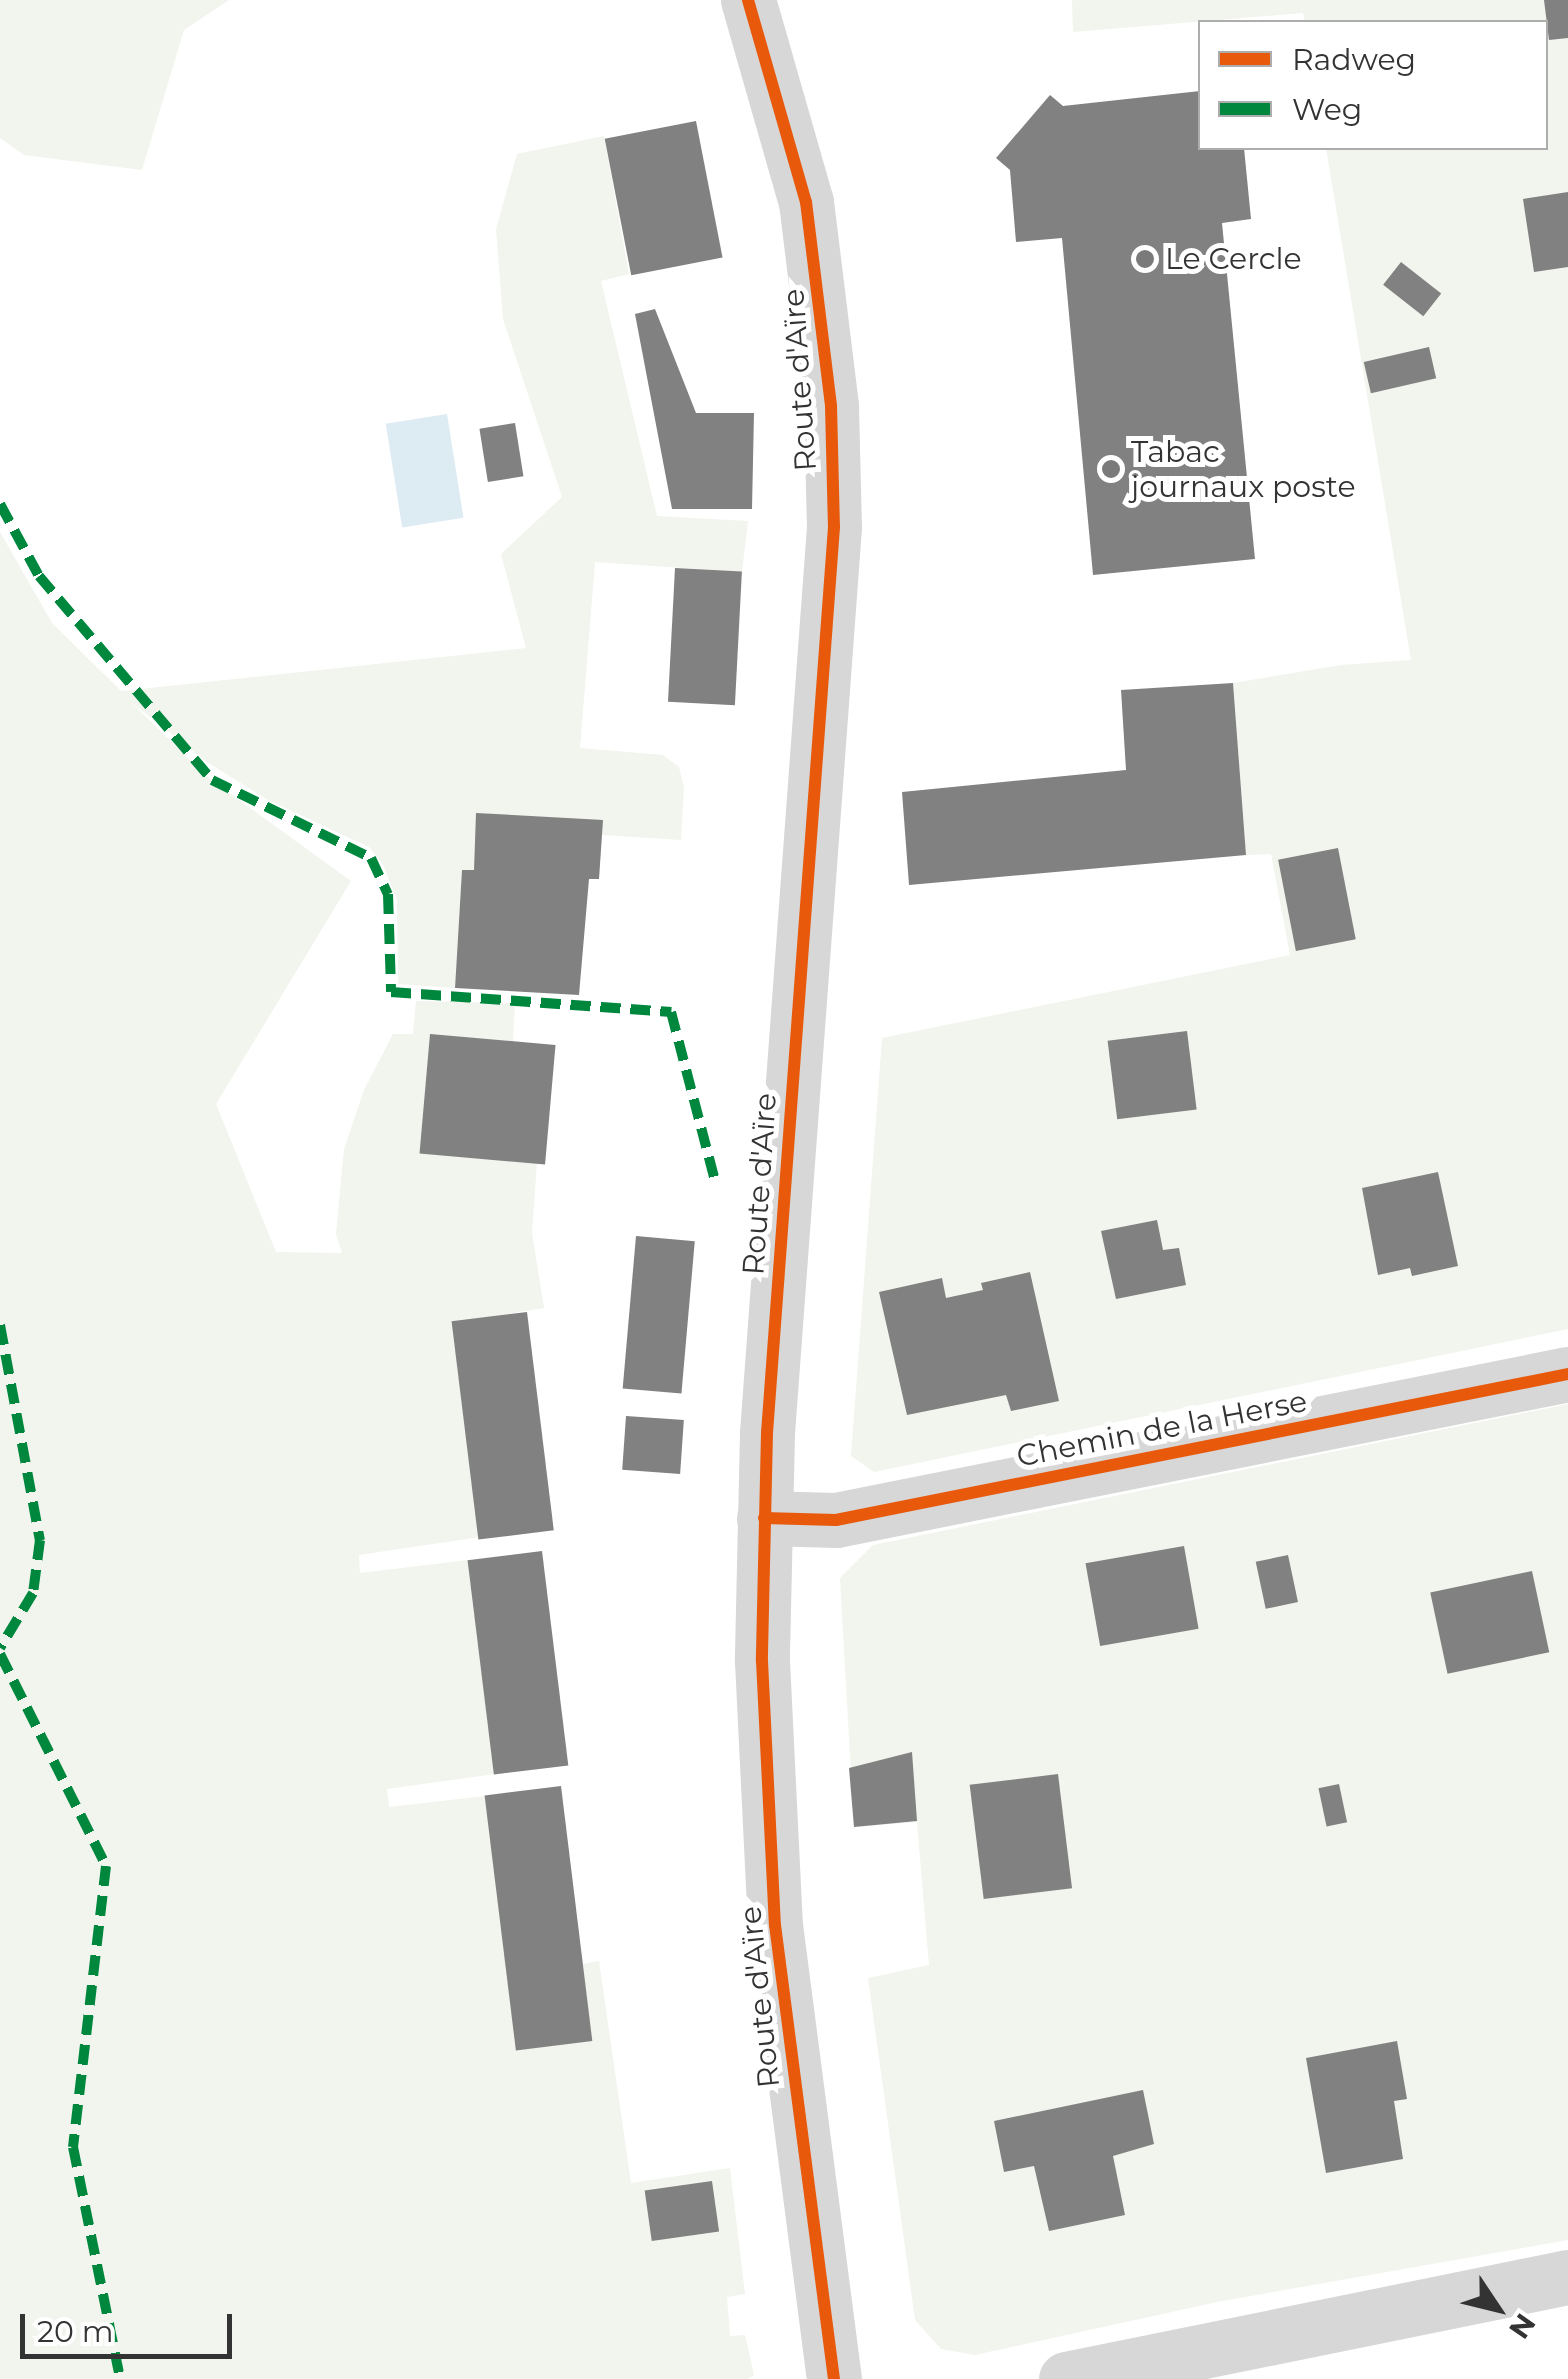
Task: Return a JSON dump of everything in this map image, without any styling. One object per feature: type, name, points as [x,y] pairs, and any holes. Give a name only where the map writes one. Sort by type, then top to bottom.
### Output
[{"type":"street","name":"Route d'Aïre","points":[[748,0],[806,202],[826,339],[834,527],[764,1518],[762,1660],[775,1926],[834,2379]]},
{"type":"street","name":"Chemin de la Herse","points":[[764,1518],[836,1520],[1568,1374]]},
{"type":"street","points":[[1066,2379],[1568,2277]]},
{"type":"shaded area","points":[[0,0],[229,0],[184,30],[142,170],[24,155],[0,138]]},
{"type":"shaded area","points":[[1072,0],[1568,0],[1568,1329],[874,1472],[851,1456],[882,1038],[1290,955],[1271,854],[1246,855],[1233,683],[1341,665],[1411,660],[1326,150],[1548,150],[1548,20],[1305,20],[1303,13],[1073,32]]},
{"type":"shaded area","points":[[604,136],[629,274],[601,281],[657,516],[748,521],[742,572],[595,562],[580,748],[663,755],[679,767],[684,787],[681,840],[602,835],[599,879],[462,870],[455,988],[398,984],[397,899],[383,865],[369,847],[266,799],[207,762],[131,702],[206,776],[351,881],[216,1104],[276,1252],[342,1253],[336,1234],[344,1149],[364,1090],[393,1034],[413,1034],[416,1001],[515,1003],[513,1041],[426,1093],[421,1153],[537,1162],[532,1233],[544,1308],[452,1323],[480,1537],[359,1555],[360,1573],[468,1560],[495,1774],[387,1789],[389,1807],[485,1796],[504,1941],[582,1964],[599,1961],[631,2183],[730,2168],[745,2294],[727,2297],[730,2336],[745,2335],[754,2375],[748,2379],[0,2379],[0,532],[52,623],[121,691],[526,648],[501,554],[562,497],[503,319],[496,229],[517,154]]},
{"type":"shaded area","points":[[447,414],[463,518],[402,527],[386,424]]},
{"type":"shaded area","points":[[1568,1404],[1568,2240],[1222,2301],[975,2355],[941,2349],[915,2320],[868,1978],[929,1965],[917,1822],[854,1827],[840,1578],[873,1545]]},
{"type":"building","points":[[1544,0],[1568,0],[1568,38],[1549,40]]},
{"type":"building","points":[[1198,91],[1198,150],[1244,150],[1251,219],[1222,223],[1255,559],[1093,575],[1062,238],[1016,242],[1010,170],[996,158],[1050,95],[1063,106]]},
{"type":"building","points":[[696,121],[723,257],[631,275],[605,139]]},
{"type":"building","points":[[1568,192],[1568,267],[1534,272],[1523,199]]},
{"type":"building","points":[[1401,262],[1441,293],[1423,316],[1383,285]]},
{"type":"building","points":[[655,309],[696,413],[754,413],[752,509],[672,509],[635,314]]},
{"type":"building","points":[[1429,347],[1436,378],[1371,393],[1364,362]]},
{"type":"building","points":[[515,423],[523,476],[488,482],[479,429]]},
{"type":"building","points":[[675,568],[742,572],[735,705],[668,702]]},
{"type":"building","points":[[1233,683],[1246,855],[909,885],[902,792],[1126,770],[1121,690]]},
{"type":"building","points":[[476,813],[603,820],[599,879],[589,879],[579,995],[455,988],[462,870],[474,870]]},
{"type":"building","points":[[1338,848],[1356,939],[1296,951],[1278,860]]},
{"type":"building","points":[[1187,1031],[1197,1109],[1117,1119],[1108,1041]]},
{"type":"building","points":[[430,1034],[556,1045],[545,1165],[420,1154]]},
{"type":"building","points":[[1438,1172],[1458,1266],[1412,1276],[1410,1268],[1378,1275],[1362,1188]]},
{"type":"building","points":[[1157,1220],[1163,1250],[1179,1248],[1186,1285],[1116,1299],[1101,1231]]},
{"type":"building","points":[[636,1236],[695,1241],[681,1394],[623,1388]]},
{"type":"building","points":[[1030,1272],[1059,1401],[1011,1411],[1006,1395],[907,1415],[879,1292],[942,1278],[946,1298],[983,1290],[981,1283]]},
{"type":"building","points":[[527,1312],[554,1530],[478,1540],[452,1321]]},
{"type":"building","points":[[626,1416],[684,1420],[680,1474],[622,1470]]},
{"type":"building","points":[[1184,1546],[1199,1629],[1100,1646],[1086,1563]]},
{"type":"building","points":[[542,1551],[568,1765],[494,1775],[468,1560]]},
{"type":"building","points":[[1288,1555],[1298,1602],[1266,1609],[1256,1562]]},
{"type":"building","points":[[1532,1571],[1549,1652],[1448,1674],[1430,1593]]},
{"type":"building","points":[[912,1752],[917,1821],[854,1827],[849,1768]]},
{"type":"building","points":[[1058,1774],[1072,1888],[984,1899],[970,1785]]},
{"type":"building","points":[[1339,1784],[1347,1822],[1327,1827],[1318,1788]]},
{"type":"building","points":[[561,1786],[592,2041],[516,2050],[485,1795]]},
{"type":"building","points":[[1397,2041],[1407,2099],[1394,2101],[1403,2159],[1326,2173],[1306,2058]]},
{"type":"building","points":[[1143,2090],[1154,2144],[1113,2156],[1125,2215],[1049,2231],[1034,2166],[1004,2172],[994,2121]]},
{"type":"building","points":[[712,2181],[719,2232],[652,2241],[645,2190]]},
{"type":"marked path","points":[[0,504],[39,576],[212,780],[371,858],[388,894],[391,992],[671,1012],[715,1181]]},
{"type":"marked path","points":[[0,1325],[40,1540],[33,1593],[0,1648]]},
{"type":"marked path","points":[[0,1654],[106,1866],[73,2147],[120,2379]]},
{"type":"cycle path","points":[[748,0],[806,202],[831,406],[834,527],[767,1433],[762,1661],[775,1925],[834,2379]]},
{"type":"cycle path","points":[[764,1518],[836,1520],[1568,1374]]},
{"type":"place","name":"Le Cercle","points":[[1145,259]]},
{"type":"place","name":"Tabac journaux poste","points":[[1111,469]]}]
